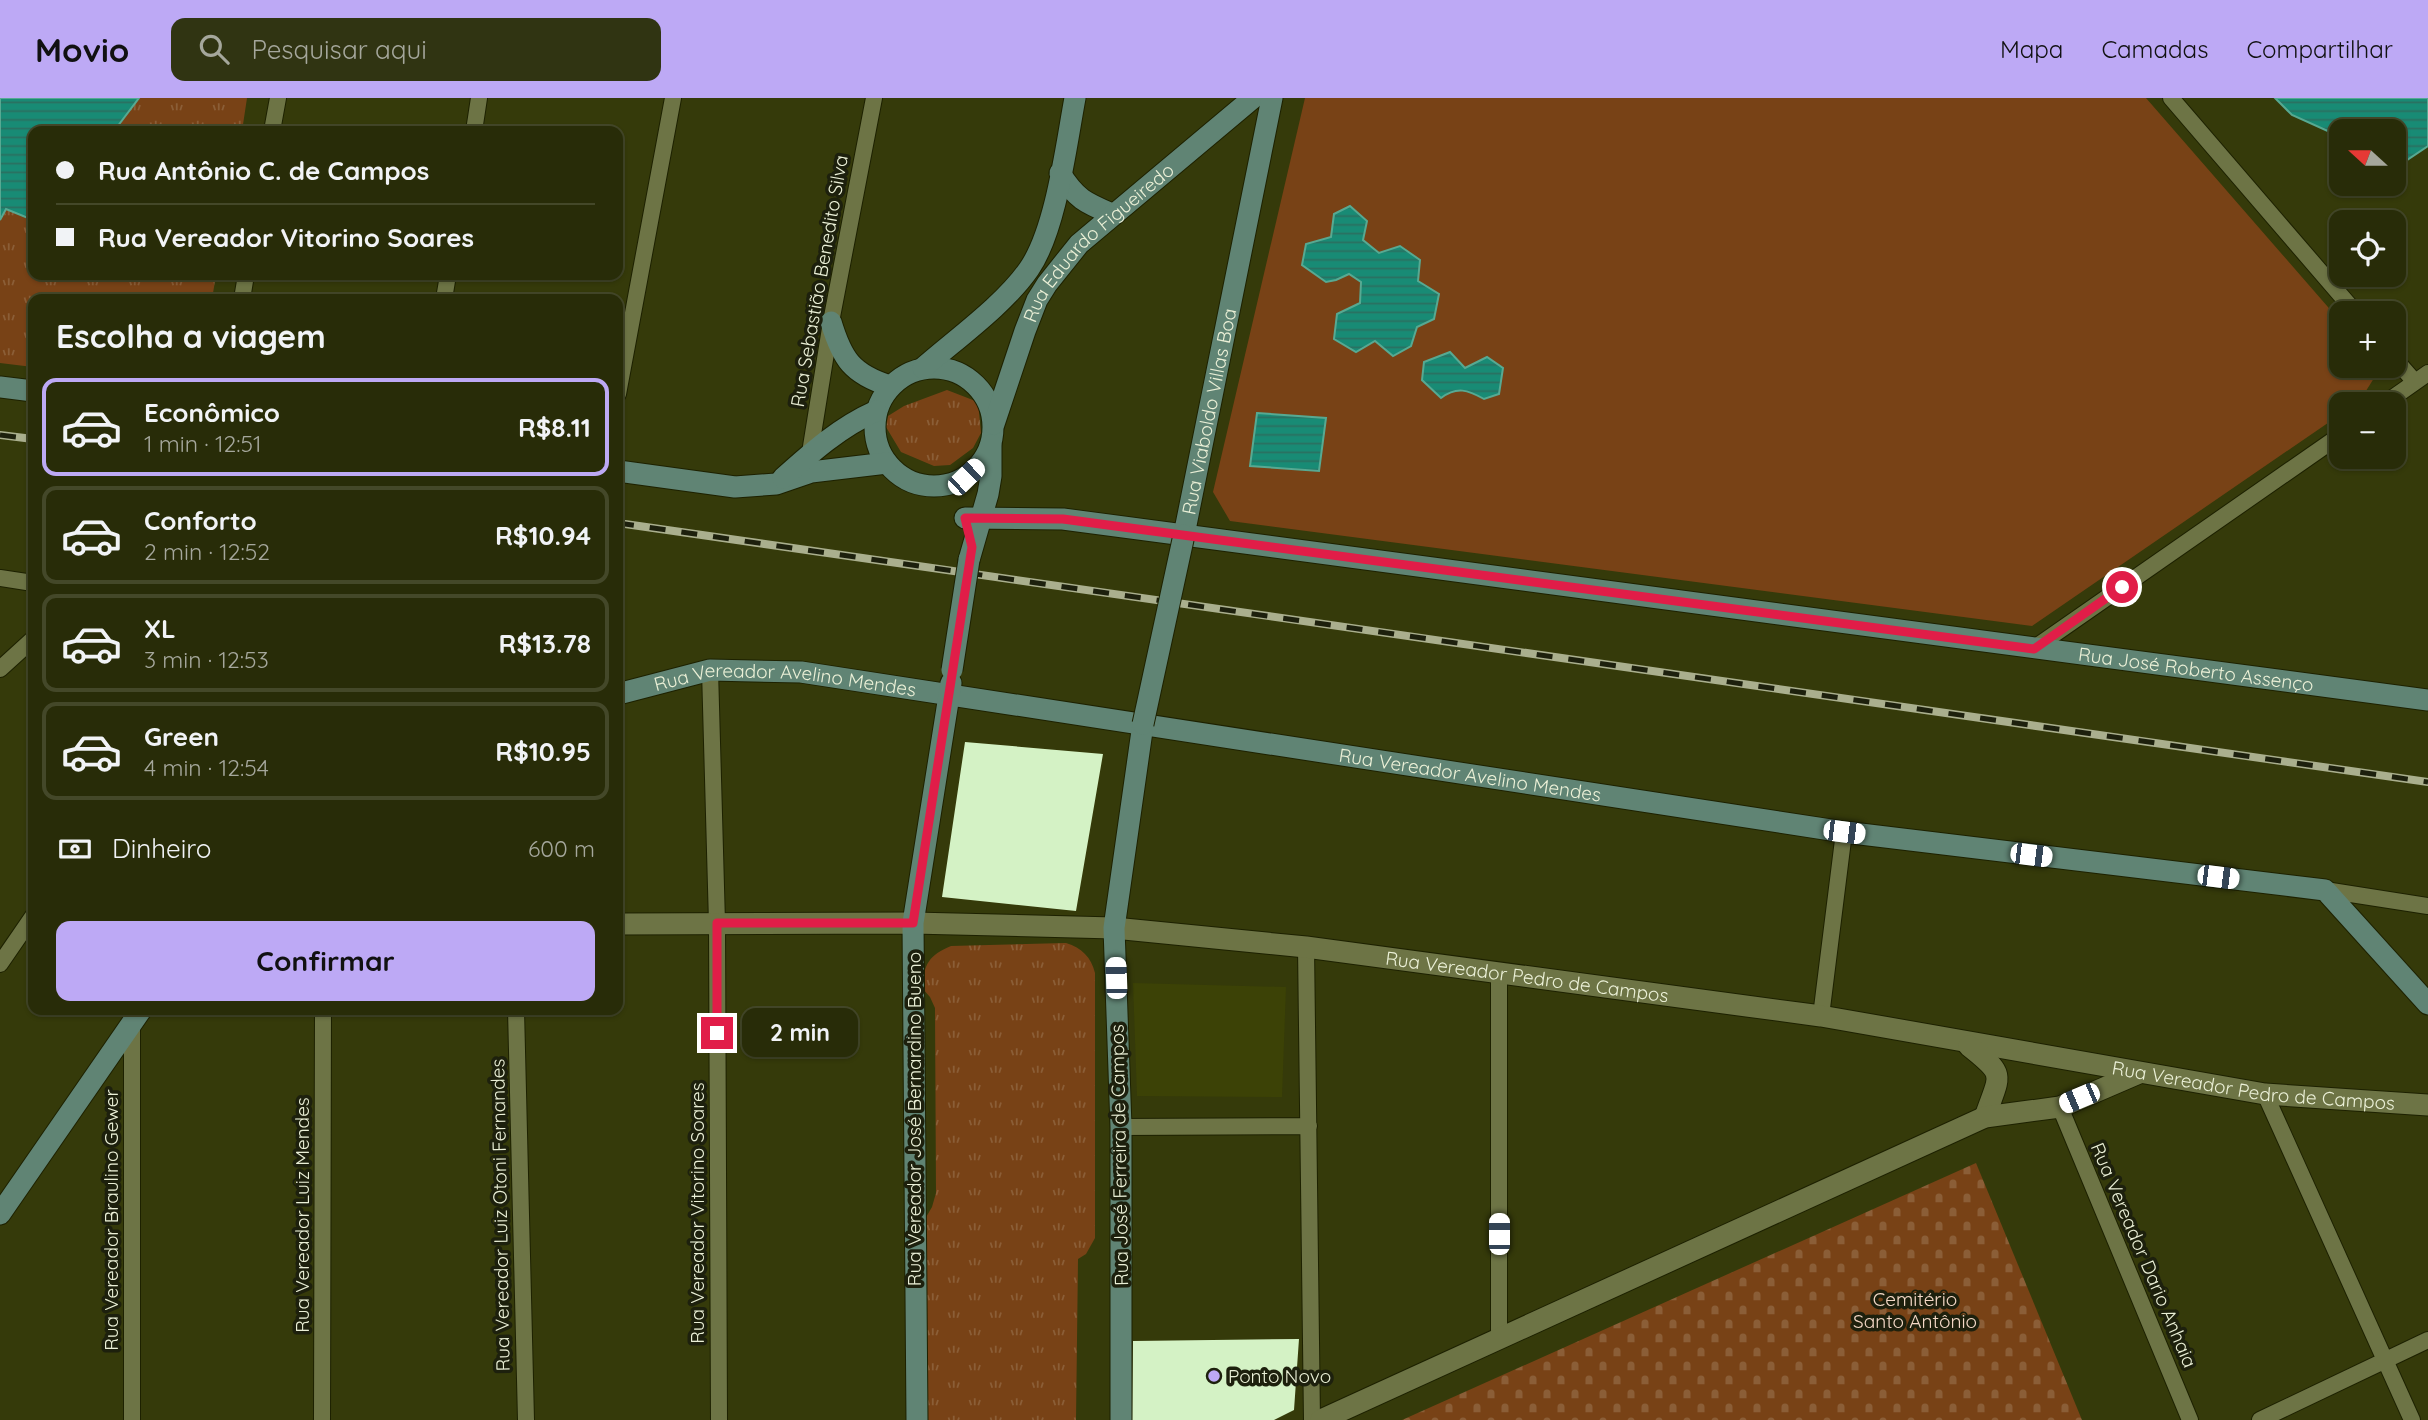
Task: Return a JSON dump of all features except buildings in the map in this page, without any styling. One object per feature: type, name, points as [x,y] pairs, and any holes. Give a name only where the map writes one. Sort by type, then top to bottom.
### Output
[{"type":"main road","points":[[923,368],[948,368],[971,379],[987,399],[993,433],[982,462],[966,477],[947,485],[929,486],[911,482],[887,463],[878,447],[874,429],[876,411],[890,386],[899,378],[923,368],[990,310],[1028,270],[1041,248],[1075,98]]},
{"type":"main road","name":"Rua Eduardo Figueiredo","points":[[993,433],[1025,331],[1042,292],[1079,244],[1253,98]]},
{"type":"main road","name":"Rua Viaboldo Villas Boa","points":[[1143,724],[1272,98]]},
{"type":"main road","points":[[1060,173],[1072,192],[1086,203],[1112,214]]},
{"type":"main road","points":[[831,322],[845,359],[860,374],[890,386]]},
{"type":"main road","points":[[0,387],[28,390]]},
{"type":"main road","points":[[623,472],[735,487],[776,484],[810,463],[845,427],[876,411]]},
{"type":"main road","name":"Rua Vereador José Bernardino Bueno","points":[[917,1420],[913,923],[950,695],[973,518],[991,477],[993,433]]},
{"type":"main road","points":[[810,463],[887,463]]},
{"type":"main road","points":[[947,485],[973,518]]},
{"type":"main road","name":"Rua José Roberto Assenço","points":[[973,518],[1063,519],[2428,700]]},
{"type":"main road","name":"Rua Vereador Avelino Mendes","points":[[623,693],[710,670],[801,672],[1844,832],[2325,890]]},
{"type":"main road","name":"Rua José Ferreira de Campos","points":[[1121,1420],[1121,1127],[1114,928],[1143,724]]},
{"type":"main road","points":[[2325,890],[2428,1004]]},
{"type":"main road","points":[[0,1214],[136,1015]]},
{"type":"street","points":[[273,126],[278,98]]},
{"type":"street","points":[[475,126],[480,98]]},
{"type":"street","points":[[623,367],[673,98]]},
{"type":"street","name":"Rua Sebastião Benedito Silva","points":[[810,463],[831,322],[874,98]]},
{"type":"street","points":[[2171,98],[2346,301]]},
{"type":"street","points":[[2401,392],[2421,378],[2406,367]]},
{"type":"street","points":[[2034,649],[2329,443]]},
{"type":"street","points":[[0,578],[28,582]]},
{"type":"street","points":[[0,669],[28,644]]},
{"type":"street","name":"Rua Vereador Vitorino Soares","points":[[710,670],[717,923],[719,1420]]},
{"type":"street","points":[[1821,1016],[1844,832]]},
{"type":"street","points":[[2325,890],[2428,906]]},
{"type":"street","points":[[0,964],[28,923]]},
{"type":"street","name":"Rua Vereador Pedro de Campos","points":[[623,924],[913,923],[1114,928],[1306,947],[1821,1016],[2265,1094],[2428,1105]]},
{"type":"street","points":[[1306,947],[1312,1420]]},
{"type":"street","points":[[1499,973],[1499,1338]]},
{"type":"street","name":"Rua Vereador Braulino Gewer","points":[[132,1420],[136,1015]]},
{"type":"street","name":"Rua Vereador Luiz Mendes","points":[[322,1420],[323,1015]]},
{"type":"street","name":"Rua Vereador Luiz Otoni Fernandes","points":[[516,1015],[526,1420]]},
{"type":"street","points":[[1964,1043],[1995,1067],[1998,1080],[1985,1117]]},
{"type":"street","points":[[1321,1420],[1985,1117],[2060,1107],[2139,1073]]},
{"type":"street","points":[[2265,1094],[2412,1420]]},
{"type":"street","name":"Rua Vereador Dario Anhaia","points":[[2060,1107],[2190,1420]]},
{"type":"street","points":[[1121,1127],[1309,1126]]},
{"type":"street","points":[[2260,1420],[2428,1340]]},
{"type":"shaded area","points":[[1133,983],[1286,987],[1282,1097],[1137,1096]]},
{"type":"green space","points":[[0,98],[247,98],[243,126],[28,126],[28,280],[215,280],[213,294],[28,294],[28,366],[0,363]]},
{"type":"green space","points":[[1305,98],[2146,98],[2329,308],[2329,378],[2374,378],[2365,392],[2329,392],[2329,422],[2032,626],[1230,521],[1213,492]]},
{"type":"green space","points":[[947,390],[978,402],[981,433],[973,448],[950,465],[934,466],[901,452],[886,427],[888,416],[904,406]]},
{"type":"green space","points":[[1066,943],[1085,954],[1095,973],[1095,1238],[1086,1254],[1078,1259],[1076,1420],[927,1420],[925,1219],[936,1193],[935,1008],[922,988],[924,973],[929,961],[937,953],[951,946]]},
{"type":"green space","name":"Cemitério Santo Antônio","points":[[1976,1163],[2082,1420],[1402,1420]]},
{"type":"water","points":[[0,98],[139,98],[118,126],[28,126],[28,218],[6,209],[0,220]]},
{"type":"water","points":[[2275,98],[2428,98],[2428,146],[2406,161],[2406,119],[2329,119],[2329,132],[2292,115]]},
{"type":"water","points":[[1350,206],[1367,221],[1363,240],[1379,253],[1400,246],[1420,260],[1418,281],[1439,294],[1434,319],[1417,327],[1411,346],[1393,356],[1375,341],[1356,352],[1334,339],[1337,314],[1360,303],[1361,282],[1349,274],[1326,282],[1302,265],[1306,244],[1331,237],[1334,214]]},
{"type":"water","points":[[1450,352],[1465,368],[1487,357],[1503,368],[1499,394],[1484,399],[1468,392],[1457,391],[1441,398],[1422,380],[1424,362]]},
{"type":"water","points":[[1257,413],[1326,418],[1319,471],[1250,466]]},
{"type":"railway","points":[[0,435],[28,438]]},
{"type":"railway","points":[[623,524],[2428,782]]},
{"type":"place","name":"Ponto Novo","points":[[1214,1376]]},
{"type":"route","points":[[717,1033],[717,923],[913,923],[972,547],[965,518],[1063,519],[2034,649],[2122,587]]}]
